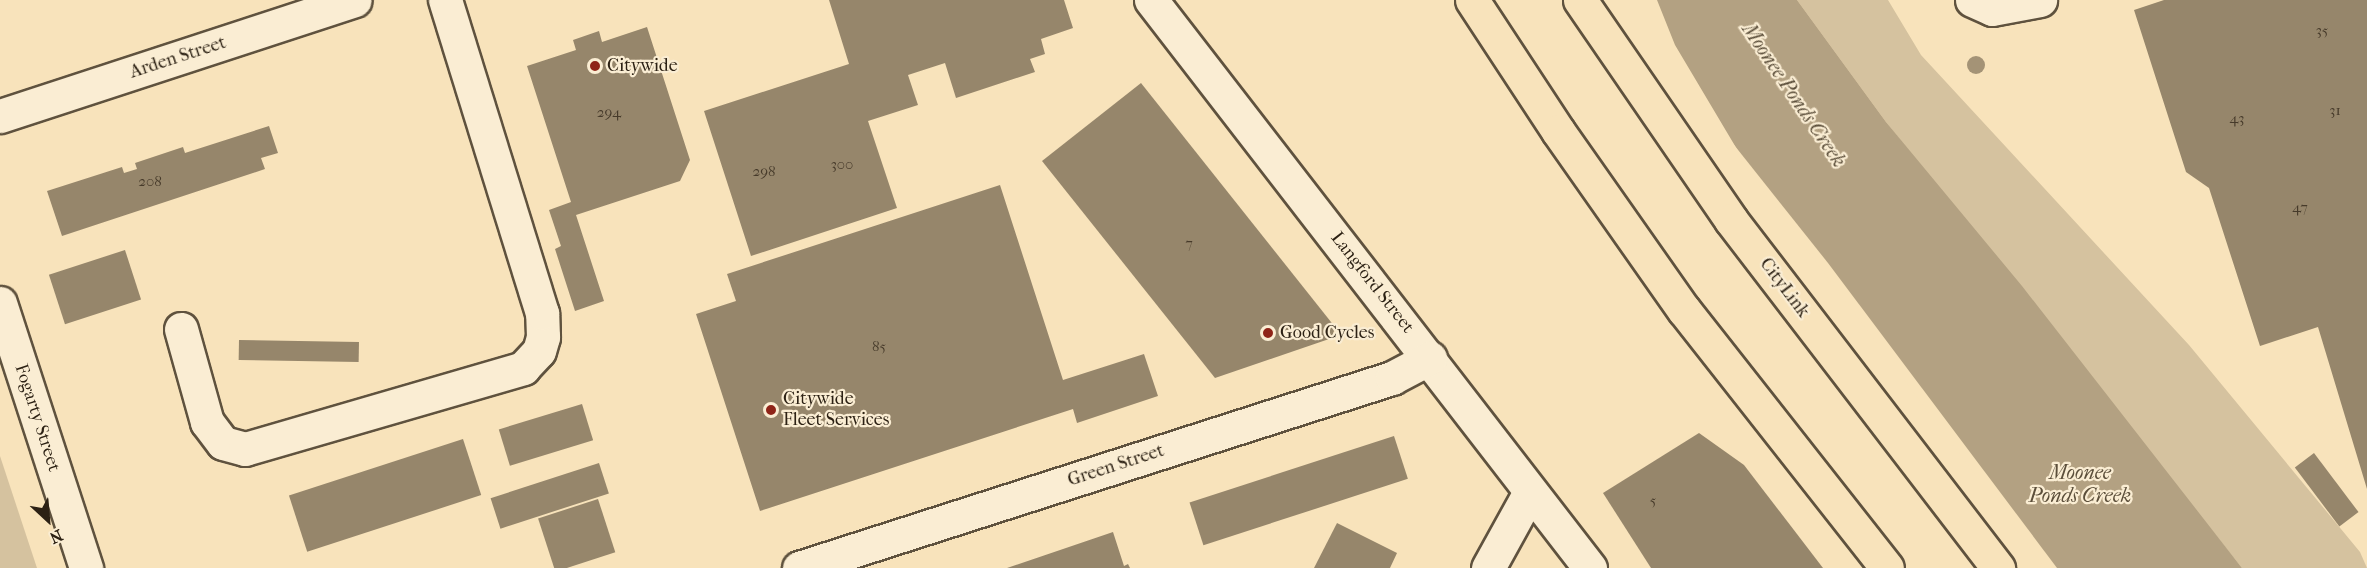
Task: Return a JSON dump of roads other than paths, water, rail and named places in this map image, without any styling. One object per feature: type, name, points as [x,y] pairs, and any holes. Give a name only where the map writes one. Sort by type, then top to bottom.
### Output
[{"type":"highway","points":[[1472,0],[1557,131],[1684,310],[1887,568]]},
{"type":"highway","name":"CityLink","points":[[1580,0],[1731,220],[1998,568]]},
{"type":"street","name":"Arden Street","points":[[0,116],[355,0]]},
{"type":"street","points":[[181,330],[207,422],[223,443],[245,449],[523,368],[539,351],[543,337],[542,313],[445,0]]},
{"type":"street","name":"Langford Street","points":[[1151,0],[1430,358],[1590,568]]},
{"type":"street","points":[[1972,0],[1992,9],[2040,0]]},
{"type":"street","name":"Fogarty Street","points":[[0,303],[86,568]]},
{"type":"street","name":"Green Street","points":[[799,568],[1392,378],[1430,358]]},
{"type":"street","points":[[1488,568],[1530,492]]},
{"type":"water","name":"Moonee Ponds Creek","points":[[1657,0],[1797,0],[1886,122],[2022,286],[2242,568],[2048,568],[1744,161],[1675,45]]},
{"type":"place","name":"Citywide","points":[[595,66]]},
{"type":"place","name":"Good Cycles","points":[[1268,333]]},
{"type":"place","name":"Citywide Fleet Services","points":[[771,410]]}]
